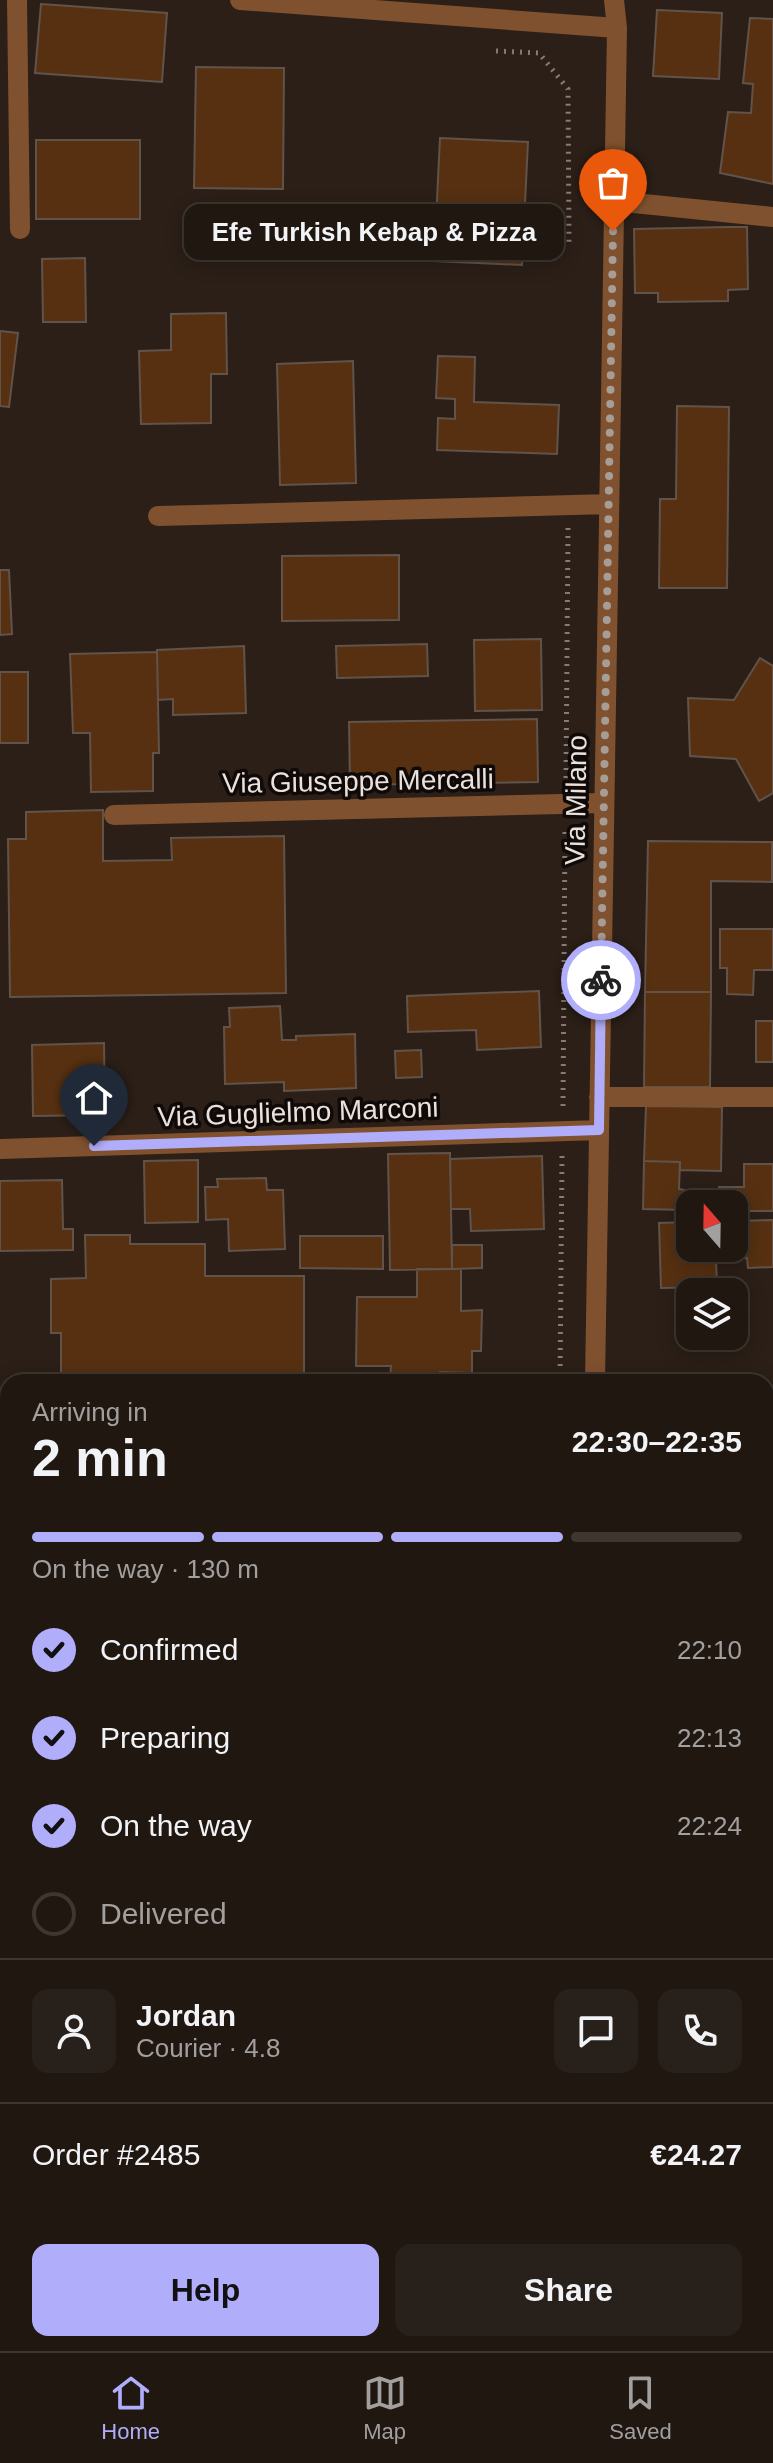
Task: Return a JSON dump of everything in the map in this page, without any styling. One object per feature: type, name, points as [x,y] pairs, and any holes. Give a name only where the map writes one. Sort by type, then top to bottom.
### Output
[{"type":"street","points":[[17,0],[20,229]]},
{"type":"street","points":[[240,0],[617,28]]},
{"type":"street","name":"Via Milano","points":[[595,1374],[617,28],[614,0]]},
{"type":"street","points":[[614,201],[773,217]]},
{"type":"street","points":[[158,516],[609,504]]},
{"type":"street","name":"Via Giuseppe Mercalli","points":[[114,815],[604,803]]},
{"type":"street","points":[[599,1097],[773,1097]]},
{"type":"street","name":"Via Guglielmo Marconi","points":[[0,1149],[599,1130]]},
{"type":"path","points":[[496,51],[539,53],[568,89],[569,243]]},
{"type":"path","points":[[560,1374],[568,527]]},
{"type":"building","points":[[41,4],[167,13],[162,82],[35,73]]},
{"type":"building","points":[[657,10],[722,13],[719,79],[653,76]]},
{"type":"building","points":[[750,18],[773,19],[773,184],[720,173],[728,112],[751,113],[753,84],[743,83]]},
{"type":"building","points":[[196,67],[284,68],[283,189],[194,188]]},
{"type":"building","points":[[440,138],[528,142],[522,265],[434,261]]},
{"type":"building","points":[[36,140],[140,140],[140,219],[36,219]]},
{"type":"building","points":[[747,227],[748,289],[728,290],[728,301],[658,302],[658,293],[635,293],[634,229]]},
{"type":"building","points":[[85,258],[86,322],[43,322],[42,259]]},
{"type":"building","points":[[226,313],[227,374],[211,374],[211,423],[141,424],[139,351],[171,350],[171,314]]},
{"type":"building","points":[[0,331],[18,333],[9,407],[0,406]]},
{"type":"building","points":[[438,356],[475,357],[474,402],[559,405],[557,454],[437,450],[438,418],[455,419],[455,399],[436,398]]},
{"type":"building","points":[[353,361],[356,483],[280,485],[277,364]]},
{"type":"building","points":[[677,406],[729,407],[727,588],[659,588],[660,499],[676,499]]},
{"type":"building","points":[[399,555],[399,620],[282,621],[282,556]]},
{"type":"building","points":[[0,570],[9,570],[12,634],[0,635]]},
{"type":"building","points":[[541,639],[542,710],[475,711],[474,640]]},
{"type":"building","points":[[427,644],[428,676],[337,678],[336,646]]},
{"type":"building","points":[[244,646],[246,713],[173,715],[173,699],[158,700],[157,650]]},
{"type":"building","points":[[157,652],[159,753],[153,753],[153,791],[91,792],[90,733],[73,733],[70,654]]},
{"type":"building","points":[[760,658],[773,666],[773,793],[759,801],[736,759],[690,756],[688,698],[734,700]]},
{"type":"building","points":[[0,672],[28,672],[28,743],[0,743]]},
{"type":"building","points":[[537,719],[538,782],[350,785],[349,722]]},
{"type":"building","points":[[103,810],[103,861],[172,860],[171,838],[284,836],[286,993],[10,997],[8,839],[26,839],[26,812]]},
{"type":"building","points":[[648,841],[772,842],[772,882],[711,881],[711,992],[645,992]]},
{"type":"building","points":[[720,929],[773,929],[773,970],[754,970],[753,995],[727,994],[727,968],[720,968]]},
{"type":"building","points":[[539,991],[541,1047],[477,1050],[476,1030],[408,1032],[407,996]]},
{"type":"building","points":[[645,992],[711,992],[710,1087],[644,1087]]},
{"type":"building","points":[[280,1006],[282,1040],[296,1040],[296,1036],[355,1034],[356,1088],[284,1091],[284,1082],[225,1084],[224,1027],[230,1027],[229,1008]]},
{"type":"building","points":[[756,1021],[773,1021],[773,1062],[756,1062]]},
{"type":"building","points":[[104,1043],[105,1115],[33,1116],[32,1045]]},
{"type":"building","points":[[421,1050],[422,1077],[396,1078],[395,1051]]},
{"type":"building","points":[[646,1106],[722,1107],[721,1171],[680,1170],[680,1162],[644,1161]]},
{"type":"building","points":[[450,1153],[452,1269],[390,1270],[388,1154]]},
{"type":"building","points":[[542,1156],[544,1229],[471,1231],[470,1209],[451,1209],[450,1159]]},
{"type":"building","points":[[198,1160],[198,1222],[145,1223],[144,1161]]},
{"type":"building","points":[[644,1161],[680,1162],[679,1189],[685,1190],[676,1190],[676,1210],[643,1209]]},
{"type":"building","points":[[744,1164],[773,1164],[773,1211],[748,1211],[748,1190],[719,1190],[719,1187],[744,1187]]},
{"type":"building","points":[[266,1178],[267,1190],[283,1190],[285,1249],[229,1251],[228,1219],[206,1220],[205,1187],[218,1187],[217,1179]]},
{"type":"building","points":[[62,1180],[63,1229],[73,1229],[73,1250],[0,1251],[0,1181]]},
{"type":"building","points":[[773,1220],[773,1267],[748,1268],[748,1221]]},
{"type":"building","points":[[676,1222],[676,1262],[716,1262],[717,1278],[676,1278],[676,1288],[661,1288],[659,1223]]},
{"type":"building","points":[[85,1235],[130,1235],[130,1244],[205,1244],[205,1276],[304,1276],[304,1374],[61,1374],[61,1333],[51,1333],[51,1279],[86,1278]]},
{"type":"building","points":[[300,1236],[383,1236],[383,1269],[300,1268]]},
{"type":"building","points":[[452,1245],[482,1245],[482,1268],[452,1269]]},
{"type":"building","points":[[417,1269],[461,1269],[461,1311],[482,1310],[481,1351],[472,1351],[472,1373],[390,1374],[391,1366],[356,1366],[357,1297],[417,1297]]},
{"type":"way so far","points":[[601,980],[613,231]]},
{"type":"place","name":"Efe Turkish Kebap & Pizza","points":[[613,231]]},
{"type":"route","points":[[94,1146],[599,1130],[601,980]]}]
